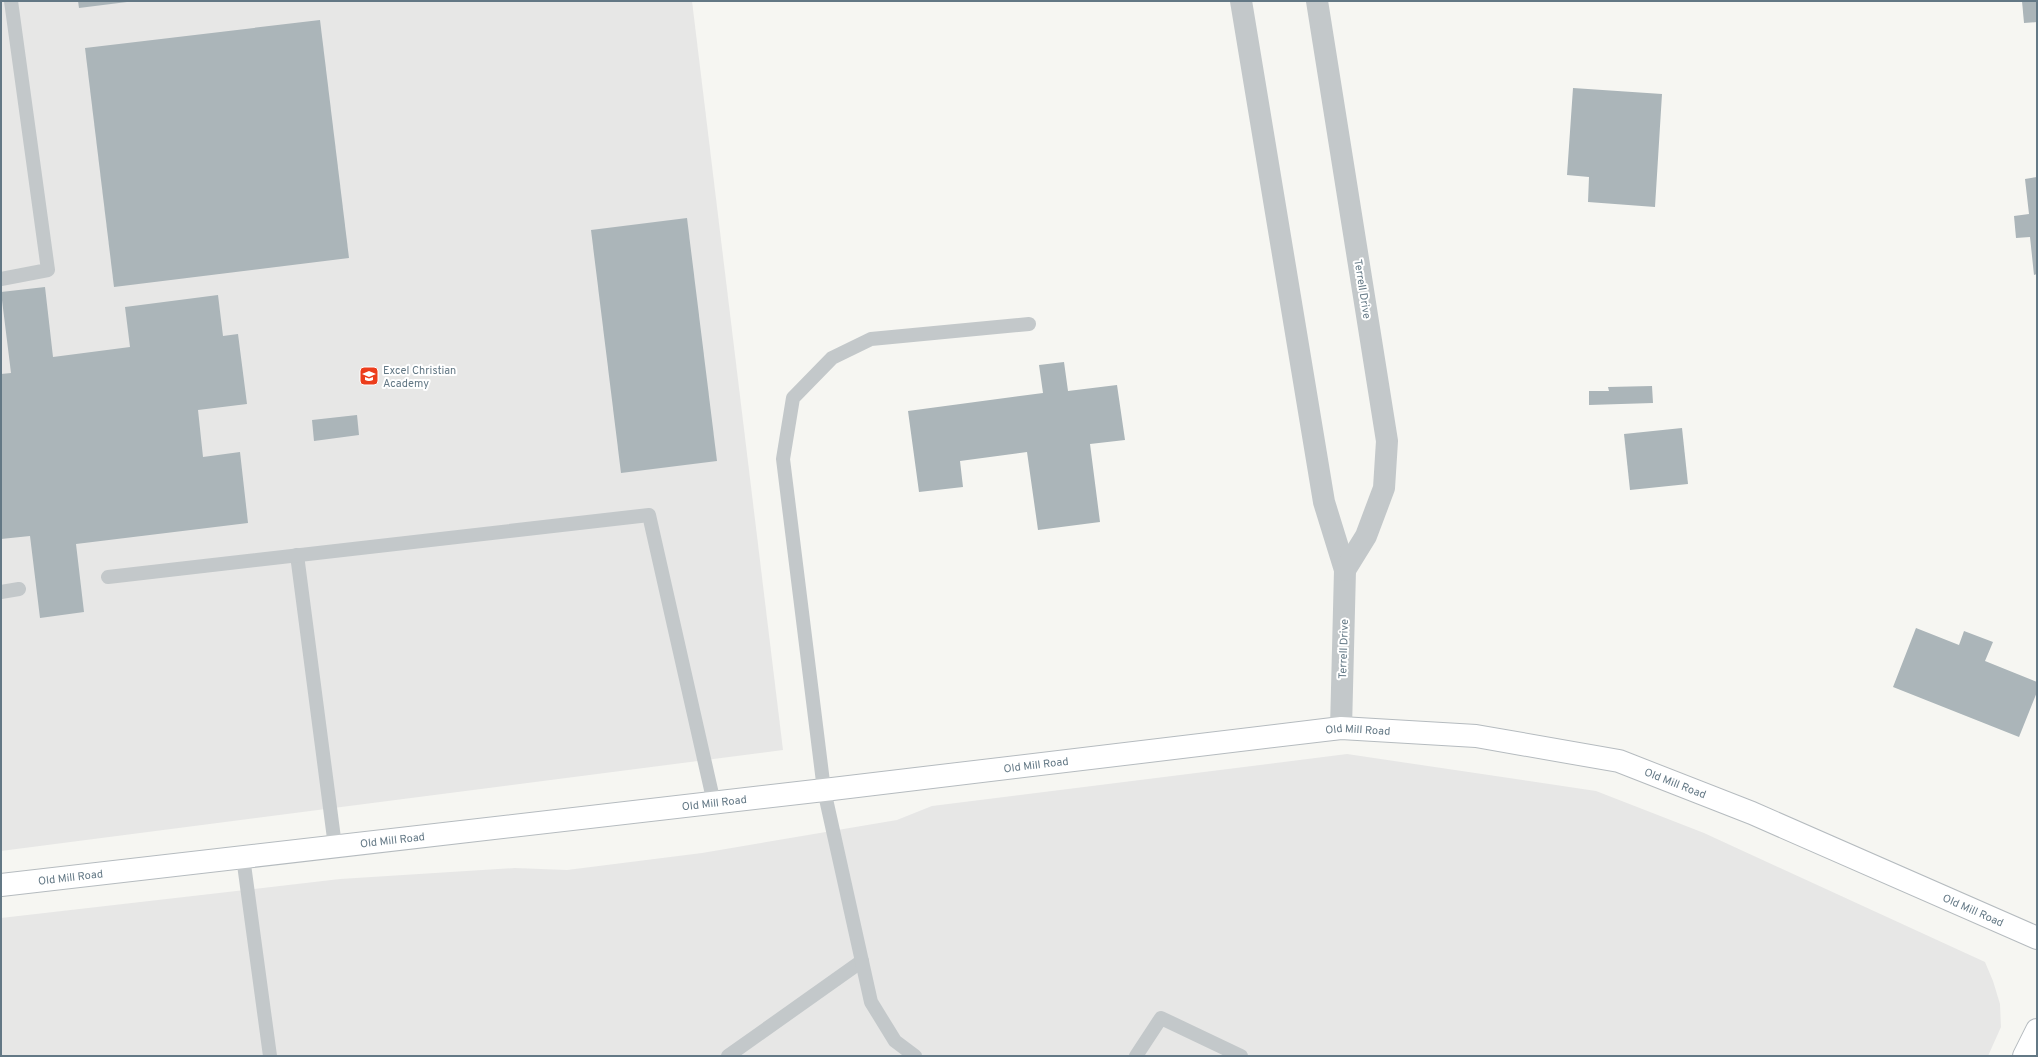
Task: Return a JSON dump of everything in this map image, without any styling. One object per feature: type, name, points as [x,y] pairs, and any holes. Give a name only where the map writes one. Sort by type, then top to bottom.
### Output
[{"type":"street","name":"Terrell Drive","points":[[1241,1],[1324,502],[1345,570],[1341,728]]},
{"type":"street","name":"Terrell Drive","points":[[1317,1],[1386,441],[1384,488],[1366,536],[1345,570]]},
{"type":"street","name":"Old Mill Road","points":[[1,885],[714,803],[1341,728],[1476,736],[1619,761],[1752,814],[2037,938]]},
{"type":"street","points":[[2024,1056],[2037,1030]]},
{"type":"lane","points":[[1,279],[48,270],[11,1]]},
{"type":"lane","points":[[915,1056],[895,1041],[884,1026],[872,1002],[824,790],[783,459],[793,398],[832,358],[871,339],[1029,324]]},
{"type":"lane","points":[[108,577],[649,516],[714,803]]},
{"type":"lane","points":[[298,555],[335,846]]},
{"type":"lane","points":[[1,592],[19,589]]},
{"type":"lane","points":[[243,857],[270,1056]]},
{"type":"lane","points":[[728,1056],[862,961]]},
{"type":"lane","points":[[1136,1056],[1161,1018],[1241,1056]]},
{"type":"shaded area","name":"Excel Christian Academy","points":[[1,1],[692,1],[783,750],[1,851]]},
{"type":"shaded area","points":[[1347,754],[1596,791],[1704,833],[1985,962],[2000,1004],[2001,1027],[1988,1056],[1,1056],[1,918],[340,879],[515,868],[567,870],[702,853],[897,820],[932,806]]},
{"type":"building","points":[[78,1],[127,1],[127,2],[79,8]]},
{"type":"building","points":[[2022,1],[2037,1],[2037,22],[2024,23]]},
{"type":"building","points":[[320,20],[349,258],[114,287],[85,48]]},
{"type":"building","points":[[1573,88],[1662,94],[1655,207],[1588,202],[1589,177],[1567,175]]},
{"type":"building","points":[[2037,177],[2037,274],[2034,275],[2030,237],[2016,238],[2014,216],[2029,214],[2025,179]]},
{"type":"building","points":[[687,218],[717,461],[621,473],[591,230]]},
{"type":"building","points":[[45,287],[53,357],[130,347],[125,307],[218,295],[223,336],[238,334],[247,404],[198,410],[203,457],[240,452],[248,523],[76,544],[84,612],[40,618],[30,536],[1,539],[1,374],[11,373],[1,292]]},
{"type":"building","points":[[1064,362],[1068,391],[1117,385],[1125,440],[1090,444],[1100,522],[1038,530],[1027,452],[960,461],[963,487],[919,492],[908,411],[1043,393],[1039,365]]},
{"type":"building","points":[[1652,386],[1653,403],[1589,405],[1589,391],[1609,391],[1608,387]]},
{"type":"building","points":[[357,415],[359,435],[314,441],[312,420]]},
{"type":"building","points":[[1682,428],[1688,484],[1630,490],[1624,434]]},
{"type":"building","points":[[1916,628],[1959,645],[1964,631],[1993,642],[1985,661],[2037,682],[2037,692],[2019,737],[1893,687]]},
{"type":"place","name":"Excel Christian Academy","points":[[369,376]]}]
